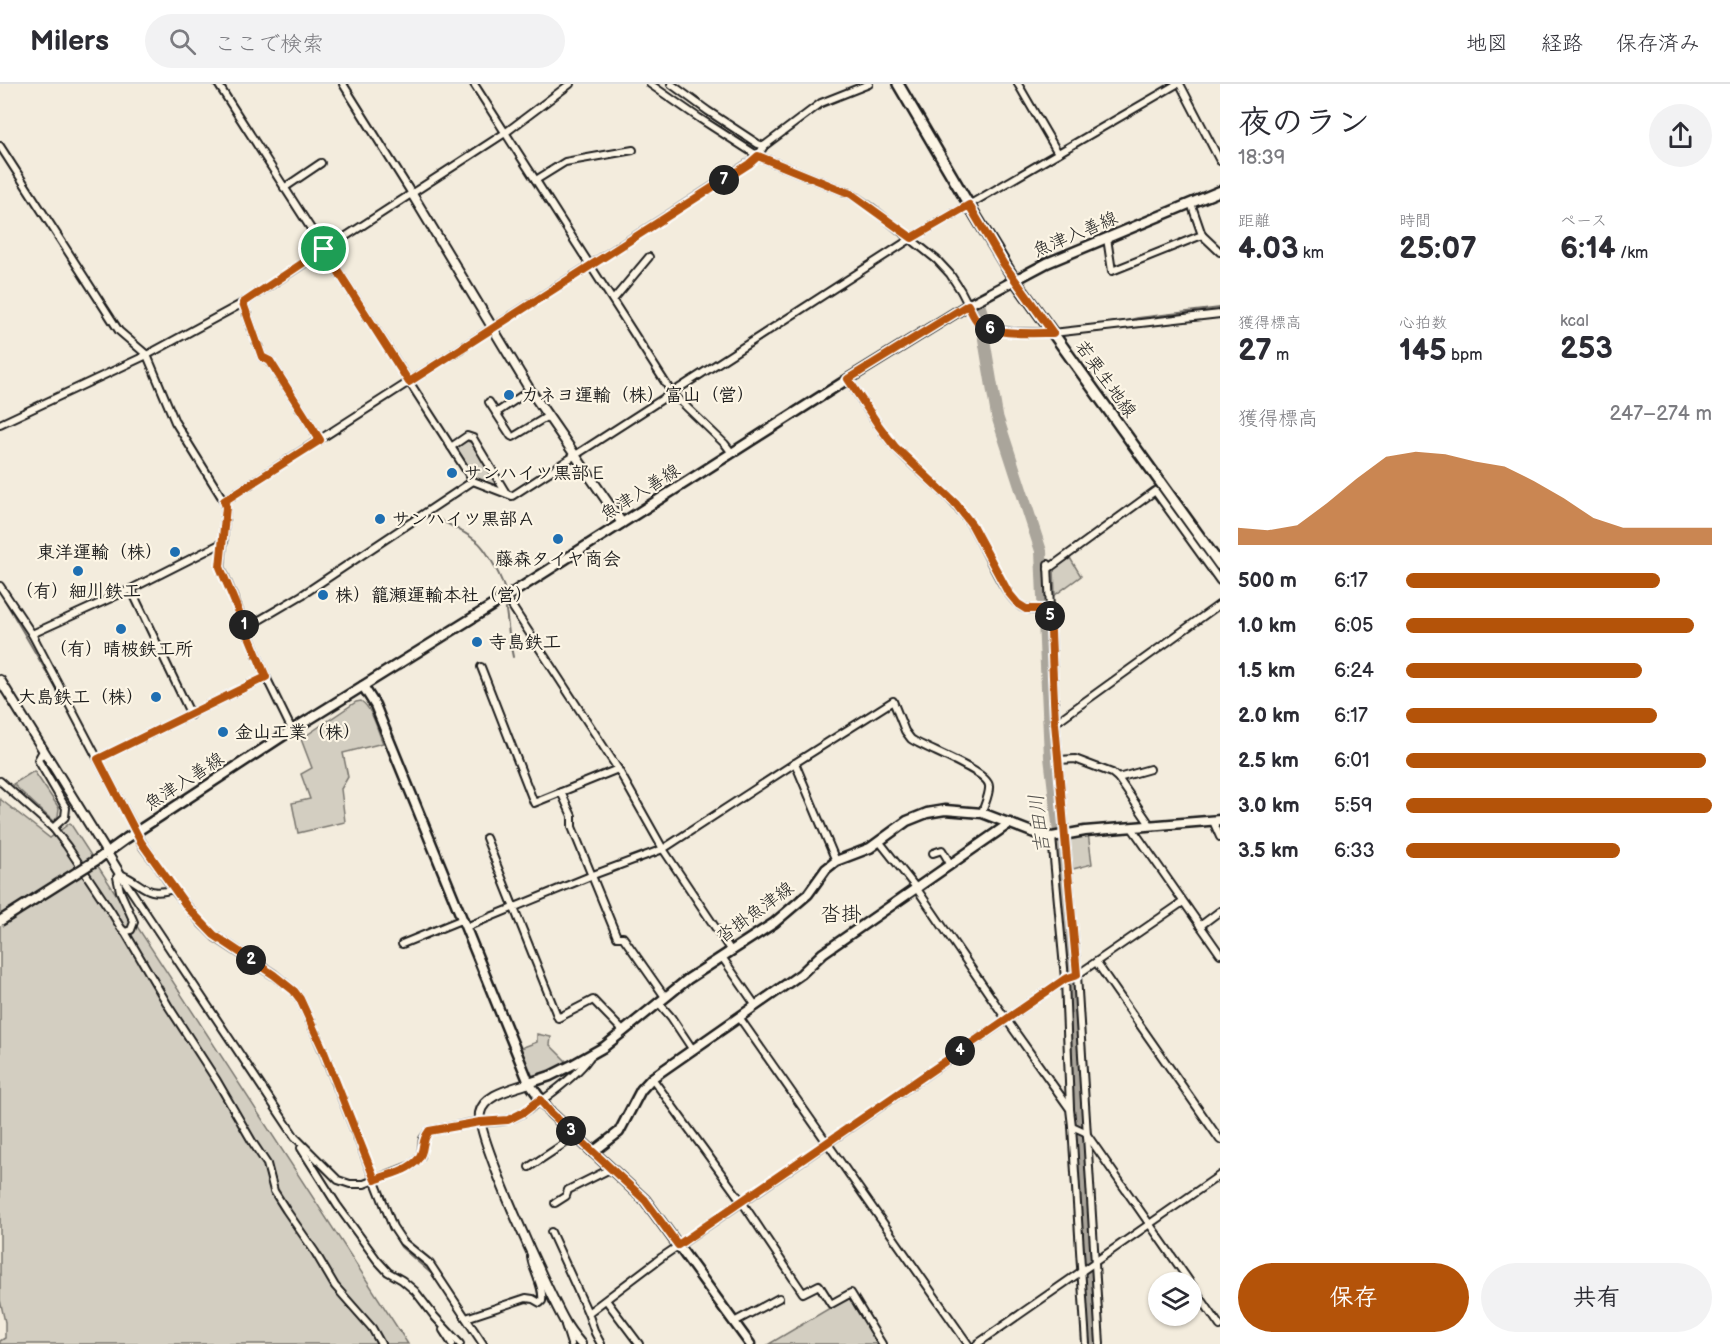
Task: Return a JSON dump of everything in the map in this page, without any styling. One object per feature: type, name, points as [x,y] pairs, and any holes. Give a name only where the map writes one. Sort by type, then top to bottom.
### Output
[{"type":"main road","name":"若栗生地線","points":[[898,84],[1014,279],[1220,565]]},
{"type":"main road","name":"魚津入善線","points":[[0,921],[292,730],[968,305],[1047,263],[1220,191]]},
{"type":"main road","points":[[363,686],[375,705],[529,1083],[551,1113],[645,1200],[750,1344]]},
{"type":"main road","name":"沓掛魚津線","points":[[529,1083],[550,1076],[604,1047],[688,979],[774,923],[808,894],[826,869],[836,861],[870,848],[907,821],[927,813],[945,810],[981,813],[1037,834],[1059,836],[1085,831],[1216,821]]},
{"type":"main road","points":[[593,1152],[619,1132],[641,1090],[652,1078],[801,974],[823,953],[1011,823]]},
{"type":"street","points":[[218,84],[473,481],[512,496],[912,238],[1179,84],[1220,161]]},
{"type":"street","points":[[343,84],[530,390],[622,523]]},
{"type":"street","points":[[474,84],[672,393],[732,453]]},
{"type":"street","points":[[0,424],[147,355],[243,303],[505,133],[570,84]]},
{"type":"street","points":[[650,84],[758,156],[851,194],[912,238],[937,260],[950,273],[979,323],[989,328],[1013,332],[1053,333],[1220,314]]},
{"type":"street","points":[[671,84],[708,111],[764,146]]},
{"type":"street","points":[[224,501],[749,164],[764,146],[821,103],[869,84]]},
{"type":"street","points":[[1018,84],[1058,153]]},
{"type":"street","points":[[0,146],[119,331],[147,355],[176,422],[224,501],[226,507],[224,542],[220,567],[266,677],[292,730]]},
{"type":"street","points":[[536,180],[565,162],[633,150]]},
{"type":"street","points":[[284,188],[321,163]]},
{"type":"street","points":[[1191,203],[1202,235],[1220,252]]},
{"type":"street","points":[[1107,238],[1112,271],[1202,235]]},
{"type":"street","points":[[613,300],[649,258]]},
{"type":"street","points":[[243,303],[262,357],[270,361],[320,440]]},
{"type":"street","points":[[848,379],[895,447],[956,504],[972,525],[1008,592],[1018,604],[1026,609],[1050,609]]},
{"type":"street","points":[[495,413],[530,390]]},
{"type":"street","points":[[489,402],[510,436],[513,437],[548,416]]},
{"type":"street","points":[[451,447],[467,436],[473,438],[507,494]]},
{"type":"street","points":[[246,628],[302,595],[473,481]]},
{"type":"street","points":[[1100,1344],[1087,1134],[1059,836],[1059,760],[1055,723],[1048,566],[1155,491],[1220,581]]},
{"type":"street","points":[[32,634],[131,589],[224,542]]},
{"type":"street","points":[[0,586],[32,634],[141,842],[173,889],[214,935],[274,975],[294,991],[300,999],[322,1047],[393,1227],[403,1242],[430,1264],[483,1344]]},
{"type":"street","points":[[131,589],[191,714]]},
{"type":"street","points":[[506,597],[618,769],[663,849],[731,951]]},
{"type":"street","points":[[1055,723],[1220,604]]},
{"type":"street","points":[[481,667],[534,803],[618,769]]},
{"type":"street","points":[[98,759],[266,677]]},
{"type":"street","points":[[0,680],[120,874],[295,1137],[337,1205],[377,1260],[388,1272],[415,1291],[460,1344]]},
{"type":"street","points":[[402,944],[513,908],[663,849],[893,701],[910,739],[977,772],[987,780],[989,787],[981,813]]},
{"type":"street","points":[[44,751],[38,760],[66,808],[65,818],[53,828]]},
{"type":"street","points":[[1059,760],[1075,759],[1112,773],[1118,778],[1151,826]]},
{"type":"street","points":[[795,763],[836,861]]},
{"type":"street","points":[[1118,778],[1150,769]]},
{"type":"street","points":[[0,781],[53,828],[68,846],[125,932],[267,1164],[274,1191],[335,1286],[372,1328],[381,1344]]},
{"type":"street","points":[[561,792],[572,816],[572,827],[617,937],[623,937],[693,1050]]},
{"type":"street","points":[[1216,821],[1220,837]]},
{"type":"street","points":[[1132,828],[1220,954]]},
{"type":"street","points":[[1059,836],[1071,977],[1070,1109],[1074,1127],[1086,1344]]},
{"type":"street","points":[[486,838],[558,1018],[592,1000],[623,1031]]},
{"type":"street","points":[[879,841],[917,889],[1070,1109]]},
{"type":"street","points":[[933,853],[942,850],[951,865]]},
{"type":"street","points":[[120,874],[131,878],[148,891],[160,893],[173,889]]},
{"type":"street","points":[[120,874],[117,877],[120,891],[135,922],[131,930],[125,932]]},
{"type":"street","points":[[588,1313],[678,1245],[1006,1019],[1096,962],[1183,902]]},
{"type":"street","points":[[1200,926],[1220,911]]},
{"type":"street","points":[[722,957],[756,1006]]},
{"type":"street","points":[[1096,962],[1220,1140]]},
{"type":"street","points":[[740,1017],[968,1344]]},
{"type":"street","points":[[295,1137],[338,1180],[350,1184],[364,1184],[412,1165],[421,1155],[423,1139],[429,1131],[480,1122],[508,1120],[524,1112],[551,1094],[580,1070],[591,1055]]},
{"type":"street","points":[[652,1078],[742,1202],[803,1293],[819,1286],[831,1304],[851,1293],[882,1344]]},
{"type":"street","points":[[529,1083],[492,1097],[480,1112],[480,1122],[488,1149],[564,1322],[571,1344]]},
{"type":"street","points":[[1074,1127],[1087,1134],[1183,1272]]},
{"type":"street","points":[[529,1167],[576,1136]]},
{"type":"street","points":[[555,1203],[566,1196],[568,1190],[612,1168]]},
{"type":"street","points":[[977,1344],[1220,1175]]},
{"type":"street","points":[[551,1232],[601,1344]]},
{"type":"street","points":[[466,1318],[526,1298],[540,1303],[542,1301],[543,1294],[533,1267],[530,1247]]},
{"type":"street","points":[[734,1322],[778,1298]]},
{"type":"street","points":[[606,1300],[639,1344]]},
{"type":"street","points":[[1202,1300],[1220,1326]]},
{"type":"street","points":[[435,1317],[452,1344]]},
{"type":"street","points":[[564,1322],[581,1344]]},
{"type":"shaded area","points":[[467,441],[472,443],[499,486],[497,488],[476,480],[456,447]]},
{"type":"shaded area","points":[[1070,558],[1081,576],[1055,595],[1054,569]]},
{"type":"shaded area","points":[[361,701],[372,714],[383,743],[343,753],[348,777],[341,789],[345,822],[298,833],[292,803],[310,799],[301,774],[312,768],[301,739],[356,702]]},
{"type":"shaded area","points":[[34,771],[59,808],[54,822],[13,784]]},
{"type":"shaded area","points":[[0,799],[50,838],[70,823],[408,1344],[0,1344],[0,1341],[5,1338],[5,1322],[0,1300]]},
{"type":"shaded area","points":[[1088,833],[1092,864],[1073,869],[1068,839]]},
{"type":"shaded area","points":[[537,1034],[551,1037],[550,1045],[568,1063],[534,1078],[521,1048],[537,1042]]},
{"type":"shaded area","points":[[850,1296],[880,1344],[769,1344]]},
{"type":"waterway","name":"吉田川","points":[[980,307],[985,323],[984,339],[997,416],[1041,551],[1050,757],[1065,883],[1093,1344]]},
{"type":"waterway","points":[[1117,323],[1138,318],[1220,308]]},
{"type":"waterway","points":[[982,313],[998,326],[1005,328],[1046,329]]},
{"type":"waterway","points":[[1055,329],[1073,328]]},
{"type":"waterway","points":[[394,538],[430,515],[465,533],[479,544],[494,565],[505,593]]},
{"type":"waterway","points":[[0,592],[64,702],[131,831]]},
{"type":"waterway","points":[[505,602],[513,657]]},
{"type":"waterway","points":[[133,836],[140,850],[169,888]]},
{"type":"waterway","points":[[174,895],[213,941],[288,990],[297,999]]},
{"type":"waterway","points":[[305,1018],[391,1230],[401,1247],[433,1275],[479,1344]]},
{"type":"place","name":"カネヨ運輸（株）富山（営）","points":[[509,395]]},
{"type":"place","name":"サンハイツ黒部Ｅ","points":[[452,473]]},
{"type":"place","name":"サンハイツ黒部Ａ","points":[[380,519]]},
{"type":"place","name":"藤森タイヤ商会","points":[[558,539]]},
{"type":"place","name":"東洋運輸（株）","points":[[175,552]]},
{"type":"place","name":"（有）細川鉄工","points":[[78,571]]},
{"type":"place","name":"株）籠瀬運輸本社（営）","points":[[323,595]]},
{"type":"place","name":"（有）晴柀鉄工所","points":[[121,629]]},
{"type":"place","name":"寺島鉄工","points":[[477,642]]},
{"type":"place","name":"大島鉄工（株）","points":[[156,697]]},
{"type":"place","name":"金山工業（株）","points":[[223,732]]},
{"type":"district","name":"沓掛","points":[[841,914]]},
{"type":"route","points":[[758,156],[851,194],[912,238],[969,205],[1003,263],[1053,333],[1013,332],[989,328],[979,323],[968,305],[848,379],[895,447],[956,504],[972,525],[1008,592],[1018,604],[1026,609],[1050,609],[1055,723],[1077,975],[1065,979],[678,1245],[645,1200],[551,1113],[540,1100],[508,1120],[480,1122],[429,1131],[423,1139],[421,1155],[412,1165],[375,1180],[322,1047],[300,999],[294,991],[274,975],[214,935],[188,908],[141,842],[98,759],[266,677],[220,567],[224,542],[226,507],[224,501],[320,440],[270,361],[262,357],[243,303],[324,249],[409,382],[749,164],[758,156]]}]
